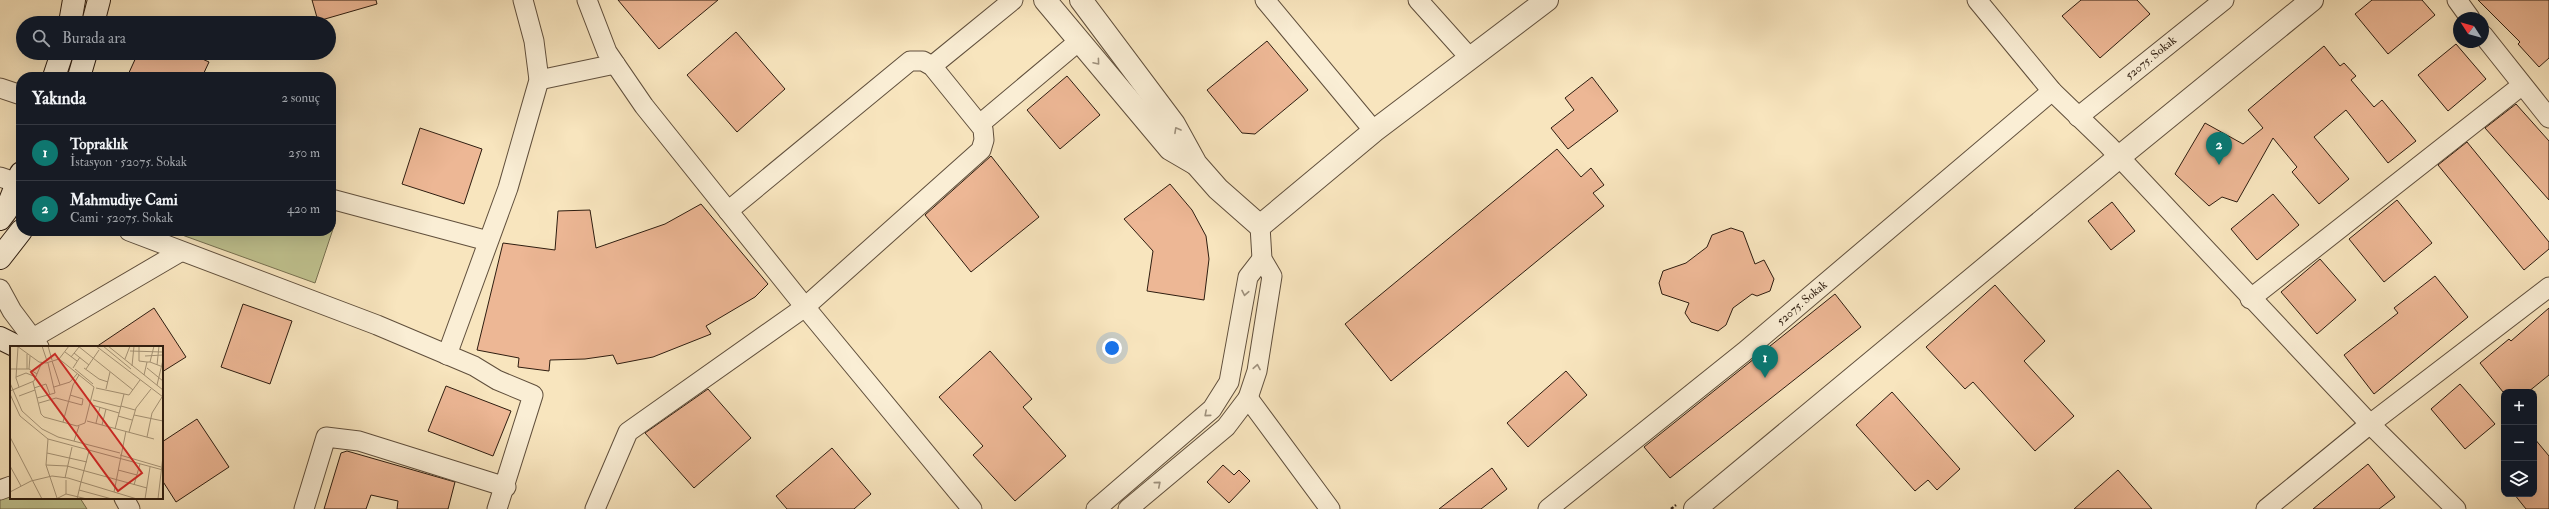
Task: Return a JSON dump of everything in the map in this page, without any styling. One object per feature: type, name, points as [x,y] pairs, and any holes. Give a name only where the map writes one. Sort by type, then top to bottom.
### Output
[{"type":"street","points":[[71,16],[74,0]]},
{"type":"street","points":[[95,16],[99,0]]},
{"type":"street","points":[[447,354],[508,188],[539,80],[534,41],[523,0]]},
{"type":"street","points":[[587,0],[607,52],[644,106],[805,307],[972,509]]},
{"type":"street","points":[[932,66],[1013,0]]},
{"type":"street","points":[[1045,0],[1170,149],[1196,164],[1260,226],[1262,260],[1272,276],[1257,371],[1248,398],[1226,427],[1128,509]]},
{"type":"street","points":[[1265,0],[1374,130]]},
{"type":"street","points":[[1418,0],[1470,58]]},
{"type":"street","points":[[1260,226],[1374,130],[1547,0]]},
{"type":"street","points":[[1977,0],[2052,91],[2118,158],[2370,424],[2456,509]]},
{"type":"street","name":"52075. Sokak","points":[[2078,117],[2224,0]]},
{"type":"street","points":[[1701,507],[2118,158],[2312,0]]},
{"type":"street","points":[[2457,0],[2466,12]]},
{"type":"street","points":[[1087,2],[1174,124],[1196,164]]},
{"type":"street","points":[[980,124],[1079,42]]},
{"type":"street","points":[[2489,43],[2521,86],[2549,118]]},
{"type":"street","points":[[56,72],[60,60]]},
{"type":"street","points":[[80,72],[84,60]]},
{"type":"street","points":[[595,509],[628,432],[805,307],[981,150],[984,135],[980,124],[932,66],[917,60],[905,64],[728,211]]},
{"type":"street","points":[[539,80],[615,64]]},
{"type":"street","points":[[2250,298],[2521,86]]},
{"type":"street","points":[[0,88],[16,93]]},
{"type":"street","name":"52075. Sokak","points":[[1548,509],[1744,352],[2052,91]]},
{"type":"street","points":[[0,219],[6,211],[13,178]]},
{"type":"street","points":[[336,200],[488,241]]},
{"type":"street","points":[[0,258],[17,236]]},
{"type":"street","points":[[141,236],[180,252],[377,325],[474,366],[497,380],[533,395],[498,509]]},
{"type":"street","points":[[0,338],[30,344],[180,252]]},
{"type":"street","points":[[1096,509],[1212,409],[1229,382],[1248,277],[1262,260]]},
{"type":"street","points":[[2266,509],[2370,424],[2549,286]]},
{"type":"street","points":[[0,289],[30,344]]},
{"type":"street","points":[[1248,398],[1330,509]]},
{"type":"street","points":[[304,509],[326,437],[358,441],[506,487]]},
{"type":"street","points":[[0,490],[10,486]]},
{"type":"green space","points":[[185,236],[331,236],[315,283]]},
{"type":"green space","points":[[10,494],[10,499],[81,499],[87,509],[0,509],[0,499]]},
{"type":"building","points":[[312,0],[376,0],[377,4],[335,16],[317,16]]},
{"type":"building","points":[[618,0],[718,0],[659,49]]},
{"type":"building","points":[[2081,0],[2137,0],[2150,14],[2100,58],[2062,16]]},
{"type":"building","points":[[2372,0],[2422,0],[2435,15],[2388,54],[2355,14]]},
{"type":"building","points":[[2478,0],[2549,0],[2549,58],[2539,67],[2518,44],[2520,42]]},
{"type":"building","points":[[736,32],[785,89],[737,132],[687,75]]},
{"type":"building","points":[[1267,41],[1308,90],[1255,134],[1242,133],[1207,90]]},
{"type":"building","points":[[2324,46],[2340,66],[2344,63],[2356,76],[2351,80],[2374,107],[2382,100],[2416,141],[2388,163],[2346,110],[2314,137],[2349,179],[2319,204],[2292,172],[2297,167],[2273,138],[2237,202],[2222,197],[2209,206],[2175,174],[2205,123],[2243,144],[2263,128],[2248,110]]},
{"type":"building","points":[[2453,46],[2453,48],[2459,48],[2486,79],[2448,111],[2418,75]]},
{"type":"building","points":[[135,60],[205,60],[209,62],[204,72],[129,72]]},
{"type":"building","points":[[1067,76],[1100,115],[1060,149],[1027,110]]},
{"type":"building","points":[[1592,77],[1618,111],[1568,149],[1551,128],[1574,110],[1565,98]]},
{"type":"building","points":[[2516,104],[2549,141],[2549,200],[2485,128]]},
{"type":"building","points":[[420,128],[482,149],[464,204],[402,184]]},
{"type":"building","points":[[2467,142],[2549,242],[2549,249],[2524,270],[2438,165]]},
{"type":"building","points":[[1557,149],[1581,177],[1591,168],[1604,185],[1593,193],[1604,206],[1391,381],[1345,324]]},
{"type":"building","points":[[991,156],[1039,217],[971,272],[925,215]]},
{"type":"building","points":[[1170,184],[1192,210],[1206,236],[1209,259],[1204,300],[1147,291],[1153,251],[1124,219]]},
{"type":"building","points":[[2273,194],[2299,225],[2257,260],[2231,229]]},
{"type":"building","points":[[2397,200],[2432,243],[2384,282],[2349,239]]},
{"type":"building","points":[[2112,202],[2135,231],[2111,250],[2088,221]]},
{"type":"building","points":[[701,204],[768,284],[755,297],[706,326],[711,334],[653,357],[617,364],[613,355],[585,359],[550,360],[549,371],[518,367],[519,358],[477,350],[503,243],[555,250],[558,211],[590,210],[596,248],[665,224]]},
{"type":"building","points":[[1731,228],[1743,232],[1755,264],[1764,260],[1774,279],[1770,291],[1757,296],[1752,294],[1733,308],[1726,325],[1718,331],[1691,322],[1685,313],[1689,303],[1662,294],[1659,283],[1663,271],[1686,263],[1707,247],[1712,235]]},
{"type":"building","points":[[2320,259],[2356,300],[2317,334],[2281,292]]},
{"type":"building","points":[[2435,276],[2468,317],[2374,394],[2344,355],[2398,313],[2394,308]]},
{"type":"building","points":[[1995,285],[2045,341],[2024,361],[2074,416],[2035,451],[1973,382],[1965,389],[1926,347]]},
{"type":"building","points":[[1835,294],[1861,327],[1670,478],[1644,447]]},
{"type":"building","points":[[243,304],[292,321],[270,384],[221,367]]},
{"type":"building","points":[[154,308],[186,357],[163,371],[163,346],[97,346]]},
{"type":"building","points":[[2549,308],[2549,375],[2532,389],[2501,389],[2480,363],[2509,339],[2511,341]]},
{"type":"building","points":[[990,351],[1032,399],[1023,407],[1066,456],[1015,501],[973,455],[983,446],[939,397]]},
{"type":"building","points":[[1566,371],[1587,395],[1528,447],[1507,423]]},
{"type":"building","points":[[2460,384],[2495,424],[2465,449],[2431,409]]},
{"type":"building","points":[[446,386],[511,411],[493,456],[428,431]]},
{"type":"building","points":[[708,389],[751,438],[694,488],[645,433]]},
{"type":"building","points":[[1892,392],[1960,469],[1937,490],[1928,480],[1915,491],[1856,425]]},
{"type":"building","points":[[197,419],[229,467],[176,502],[163,482],[163,441]]},
{"type":"building","points":[[2537,442],[2549,456],[2549,509],[2526,509],[2516,497],[2537,497]]},
{"type":"building","points":[[832,448],[871,494],[854,509],[787,509],[776,496]]},
{"type":"building","points":[[347,451],[455,482],[448,509],[397,509],[398,501],[371,495],[366,509],[324,509],[341,453]]},
{"type":"building","points":[[2368,464],[2395,497],[2379,509],[2313,509]]},
{"type":"building","points":[[1223,465],[1234,475],[1239,470],[1250,481],[1229,503],[1207,482]]},
{"type":"building","points":[[1492,468],[1507,489],[1481,509],[1439,509]]},
{"type":"building","points":[[2118,470],[2152,509],[2074,509]]},
{"type":"place","name":"Mahmudiye Cami","points":[[2219,165]]},
{"type":"place","name":"Topraklık","points":[[1765,378]]}]
